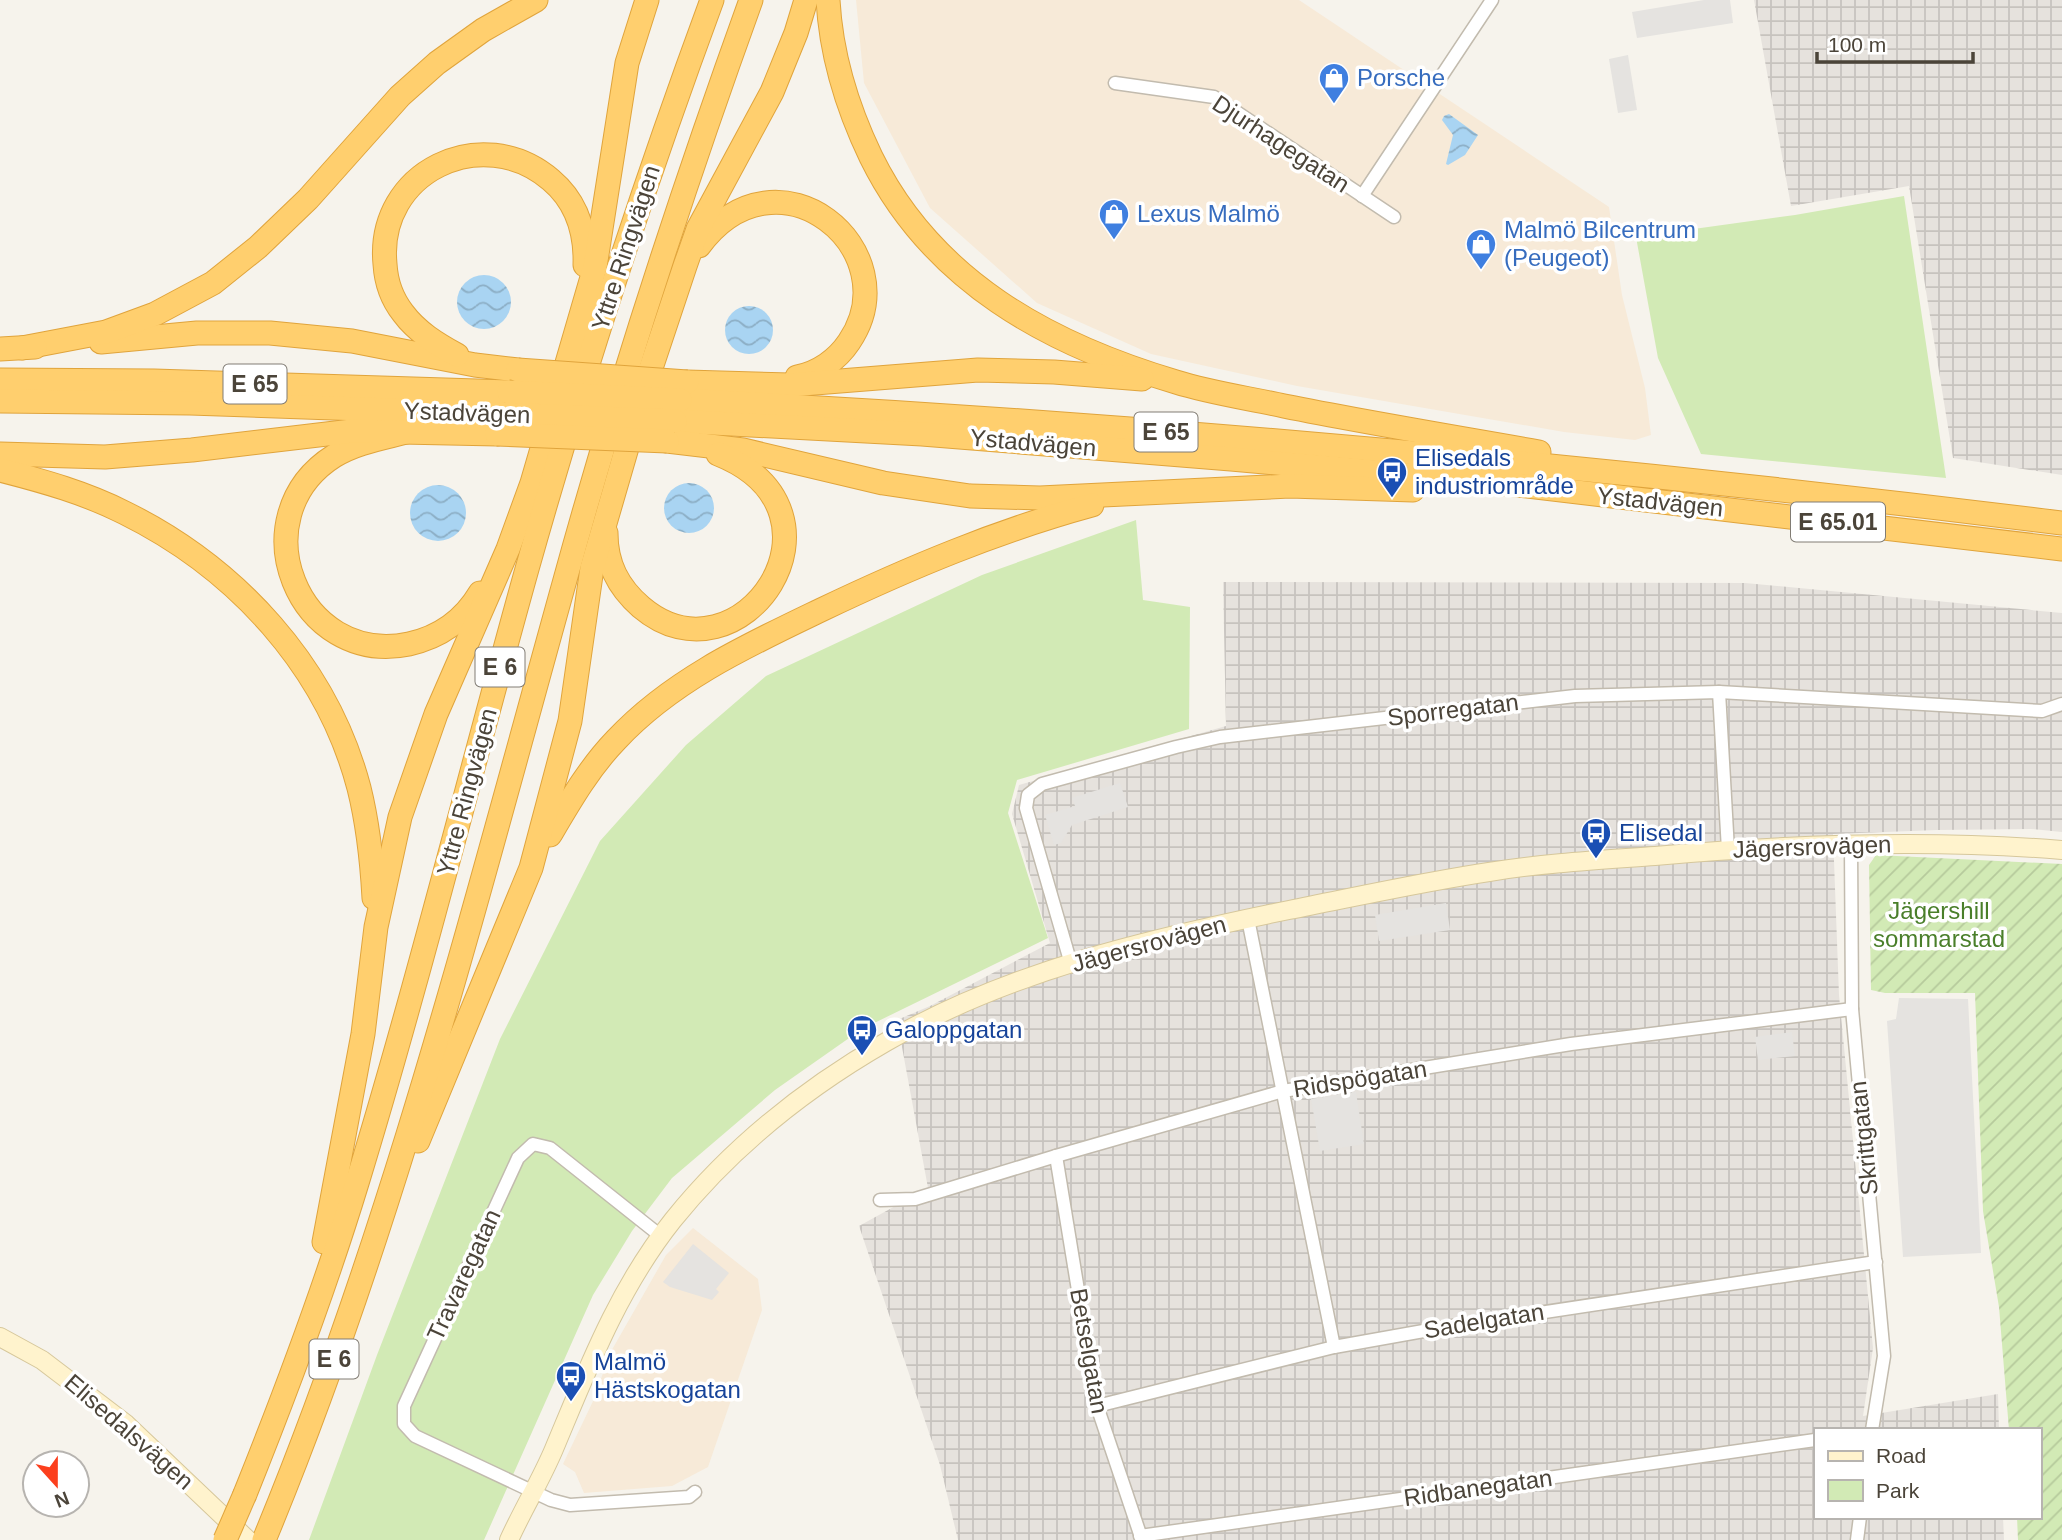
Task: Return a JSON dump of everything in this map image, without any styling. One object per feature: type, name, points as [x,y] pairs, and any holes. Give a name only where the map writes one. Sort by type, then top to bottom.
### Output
[{"type":"highway","points":[[11,348],[106,332],[155,314],[213,283],[258,247],[308,199],[400,96],[418,80],[483,30],[536,0]]},
{"type":"highway","points":[[304,1340],[361,1046],[376,927],[400,817],[436,714],[508,548],[532,482],[595,267],[627,63],[647,0]]},
{"type":"highway","name":"Yttre Ringvägen","points":[[225,1540],[304,1340],[356,1186],[410,1000],[528,567],[603,315],[712,0]]},
{"type":"highway","name":"Yttre Ringvägen","points":[[264,1540],[317,1408],[390,1197],[566,576],[633,351],[708,118],[751,0]]},
{"type":"highway","points":[[390,1197],[427,1124],[531,868],[570,722],[592,568],[644,389],[685,266],[698,229],[772,92],[806,0]]},
{"type":"highway","points":[[828,0],[845,96],[880,174],[900,207],[926,240],[951,265],[1012,313],[1073,345],[1176,383]]},
{"type":"highway","points":[[475,365],[431,340],[402,313],[392,295],[386,275],[384,256],[391,216],[411,185],[438,165],[469,155],[500,155],[529,164],[557,185],[569,199],[580,220],[585,244],[583,305]]},
{"type":"highway","points":[[11,348],[197,333],[270,333],[352,341],[475,365],[518,370],[677,411],[728,384],[804,376],[835,358],[851,340],[864,309],[860,264],[849,243],[827,219],[817,212],[796,205],[772,202],[748,206],[724,219],[711,229],[685,266]]},
{"type":"highway","points":[[728,384],[790,385],[978,370],[1054,372],[1176,383],[1652,475]]},
{"type":"highway","name":"Ystadvägen","points":[[0,380],[155,381],[509,391],[677,411],[922,434],[1496,483],[2056,550]]},
{"type":"highway","name":"Ystadvägen","points":[[0,401],[216,404],[500,424],[677,411],[1039,421],[1652,475],[2062,523]]},
{"type":"highway","points":[[606,514],[607,552],[620,585],[650,615],[670,624],[691,628],[726,622],[754,606],[774,583],[785,541],[778,507],[756,474],[739,462],[696,445],[677,411]]},
{"type":"highway","points":[[0,454],[105,457],[192,450],[352,431],[410,431],[500,424]]},
{"type":"highway","points":[[410,431],[356,445],[335,456],[303,483],[293,501],[285,544],[288,567],[296,589],[309,609],[342,636],[360,644],[397,646],[426,640],[450,627],[474,603],[508,548]]},
{"type":"highway","points":[[696,445],[743,450],[883,483],[949,494],[1040,498],[1290,486],[1439,491],[1601,502],[1629,499]]},
{"type":"highway","points":[[0,470],[84,495],[158,530],[199,556],[236,587],[268,621],[316,685],[347,753],[366,821],[376,927]]},
{"type":"highway","points":[[531,868],[579,786],[599,759],[637,719],[698,674],[792,624],[970,544],[1094,504],[1156,493]]},
{"type":"street","name":"Djurhagegatan","points":[[1362,196],[1492,0]]},
{"type":"street","name":"Djurhagegatan","points":[[1115,83],[1214,97],[1394,217]]},
{"type":"street","name":"Sporregatan","points":[[1071,964],[1026,808],[1028,795],[1042,784],[1176,747],[1220,737],[1575,696],[1719,692],[2042,711],[2062,704]]},
{"type":"street","points":[[1719,692],[1728,850]]},
{"type":"street","name":"Jägersrovägen","points":[[509,1540],[552,1455],[571,1403],[606,1326],[633,1278],[673,1220],[722,1167],[798,1101],[862,1056],[973,999],[1017,981],[1122,949],[1248,919],[1493,871],[1728,850],[1939,844],[2062,850]]},
{"type":"street","name":"Skrittgatan","points":[[1851,846],[1852,1009],[1884,1356],[1872,1428]]},
{"type":"street","points":[[1248,919],[1334,1347]]},
{"type":"street","name":"Ridspögatan","points":[[880,1200],[915,1199],[1283,1091],[1572,1044],[1852,1009]]},
{"type":"street","name":"Travaregatan","points":[[533,1492],[415,1436],[404,1424],[404,1406],[518,1158],[533,1144],[550,1148],[662,1237]]},
{"type":"street","name":"Betselgatan","points":[[1056,1156],[1097,1406],[1141,1538]]},
{"type":"street","name":"Sadelgatan","points":[[1097,1406],[1334,1347],[1459,1325],[1876,1262]]},
{"type":"street","name":"Elisedalsvägen","points":[[0,1337],[43,1360],[126,1424],[248,1540]]},
{"type":"street","name":"Ridbanegatan","points":[[1141,1538],[1814,1440]]},
{"type":"street","points":[[533,1492],[569,1505],[689,1497],[695,1492]]},
{"type":"street","points":[[1857,1540],[1860,1519]]},
{"type":"shaded area","points":[[856,0],[1299,0],[1609,207],[1622,295],[1645,388],[1651,435],[1635,440],[1564,432],[1297,386],[1151,354],[1037,303],[930,208],[864,83]]},
{"type":"shaded area","points":[[1704,0],[1730,0],[1733,23],[1637,38],[1632,12]]},
{"type":"shaded area","points":[[1754,0],[2062,0],[2062,475],[1953,458],[1909,186],[1791,206]]},
{"type":"shaded area","points":[[1628,55],[1637,110],[1618,113],[1609,59]]},
{"type":"shaded area","points":[[1223,582],[1745,583],[2062,613],[2062,832],[2031,829],[1833,834],[1839,995],[1873,1348],[1863,1416],[1998,1394],[1999,1428],[1814,1428],[1814,1519],[2003,1519],[2004,1540],[958,1540],[940,1465],[859,1226],[928,1188],[897,1020],[930,1006],[1050,943],[1012,814],[1019,785],[1226,726]]},
{"type":"shaded area","points":[[1120,783],[1128,807],[1072,825],[1061,843],[1054,845],[1045,815],[1075,806],[1072,798]]},
{"type":"shaded area","points":[[1446,903],[1450,930],[1379,941],[1375,915]]},
{"type":"shaded area","points":[[1899,998],[1968,999],[1981,1253],[1903,1257],[1887,1021],[1896,1019]]},
{"type":"shaded area","points":[[1792,1032],[1795,1056],[1758,1060],[1755,1037]]},
{"type":"shaded area","points":[[1356,1092],[1364,1144],[1320,1151],[1311,1099]]},
{"type":"shaded area","points":[[693,1228],[758,1279],[762,1310],[708,1467],[672,1486],[584,1493],[575,1472],[563,1464],[595,1397],[609,1355],[666,1255]]},
{"type":"shaded area","points":[[693,1244],[729,1273],[716,1289],[719,1292],[712,1300],[670,1287],[663,1282]]},
{"type":"green space","points":[[1904,196],[1946,478],[1701,454],[1658,358],[1636,237],[1795,215]]},
{"type":"green space","points":[[1136,520],[1143,600],[1190,607],[1189,729],[1017,780],[1008,813],[1048,938],[862,1029],[775,1090],[672,1178],[632,1231],[593,1295],[484,1540],[309,1540],[377,1355],[500,1039],[600,841],[686,745],[766,676],[982,575]]},
{"type":"green space","name":"Jägershill sommarstad","points":[[1876,855],[2062,864],[2062,1540],[2018,1540],[2017,1519],[2041,1519],[2041,1428],[2009,1428],[1999,1307],[1983,1211],[1975,993],[1885,993],[1871,990],[1869,865]]},
{"type":"water","points":[[1449,114],[1478,135],[1465,155],[1448,165],[1446,164],[1453,135],[1442,120]]},
{"type":"water","points":[[484,275],[503,283],[511,302],[503,321],[484,329],[465,321],[457,302],[465,283]]},
{"type":"water","points":[[749,306],[766,313],[773,330],[766,347],[749,354],[732,347],[725,330],[732,313]]},
{"type":"water","points":[[689,483],[707,490],[714,508],[707,526],[689,533],[671,526],[664,508],[671,490]]},
{"type":"water","points":[[438,485],[449,487],[458,493],[464,502],[464,524],[458,533],[449,539],[438,541],[427,539],[418,533],[412,524],[410,513],[412,502],[418,493],[427,487]]},
{"type":"place","name":"Porsche","points":[[1334,105]]},
{"type":"place","name":"Lexus Malmö","points":[[1114,241]]},
{"type":"place","name":"Malmö Bilcentrum (Peugeot)","points":[[1481,271]]},
{"type":"place","name":"Elisedals industriområde","points":[[1392,499]]},
{"type":"place","name":"Elisedal","points":[[1596,860]]},
{"type":"place","name":"Galoppgatan","points":[[862,1057]]},
{"type":"place","name":"Malmö Hästskogatan","points":[[571,1403]]}]
